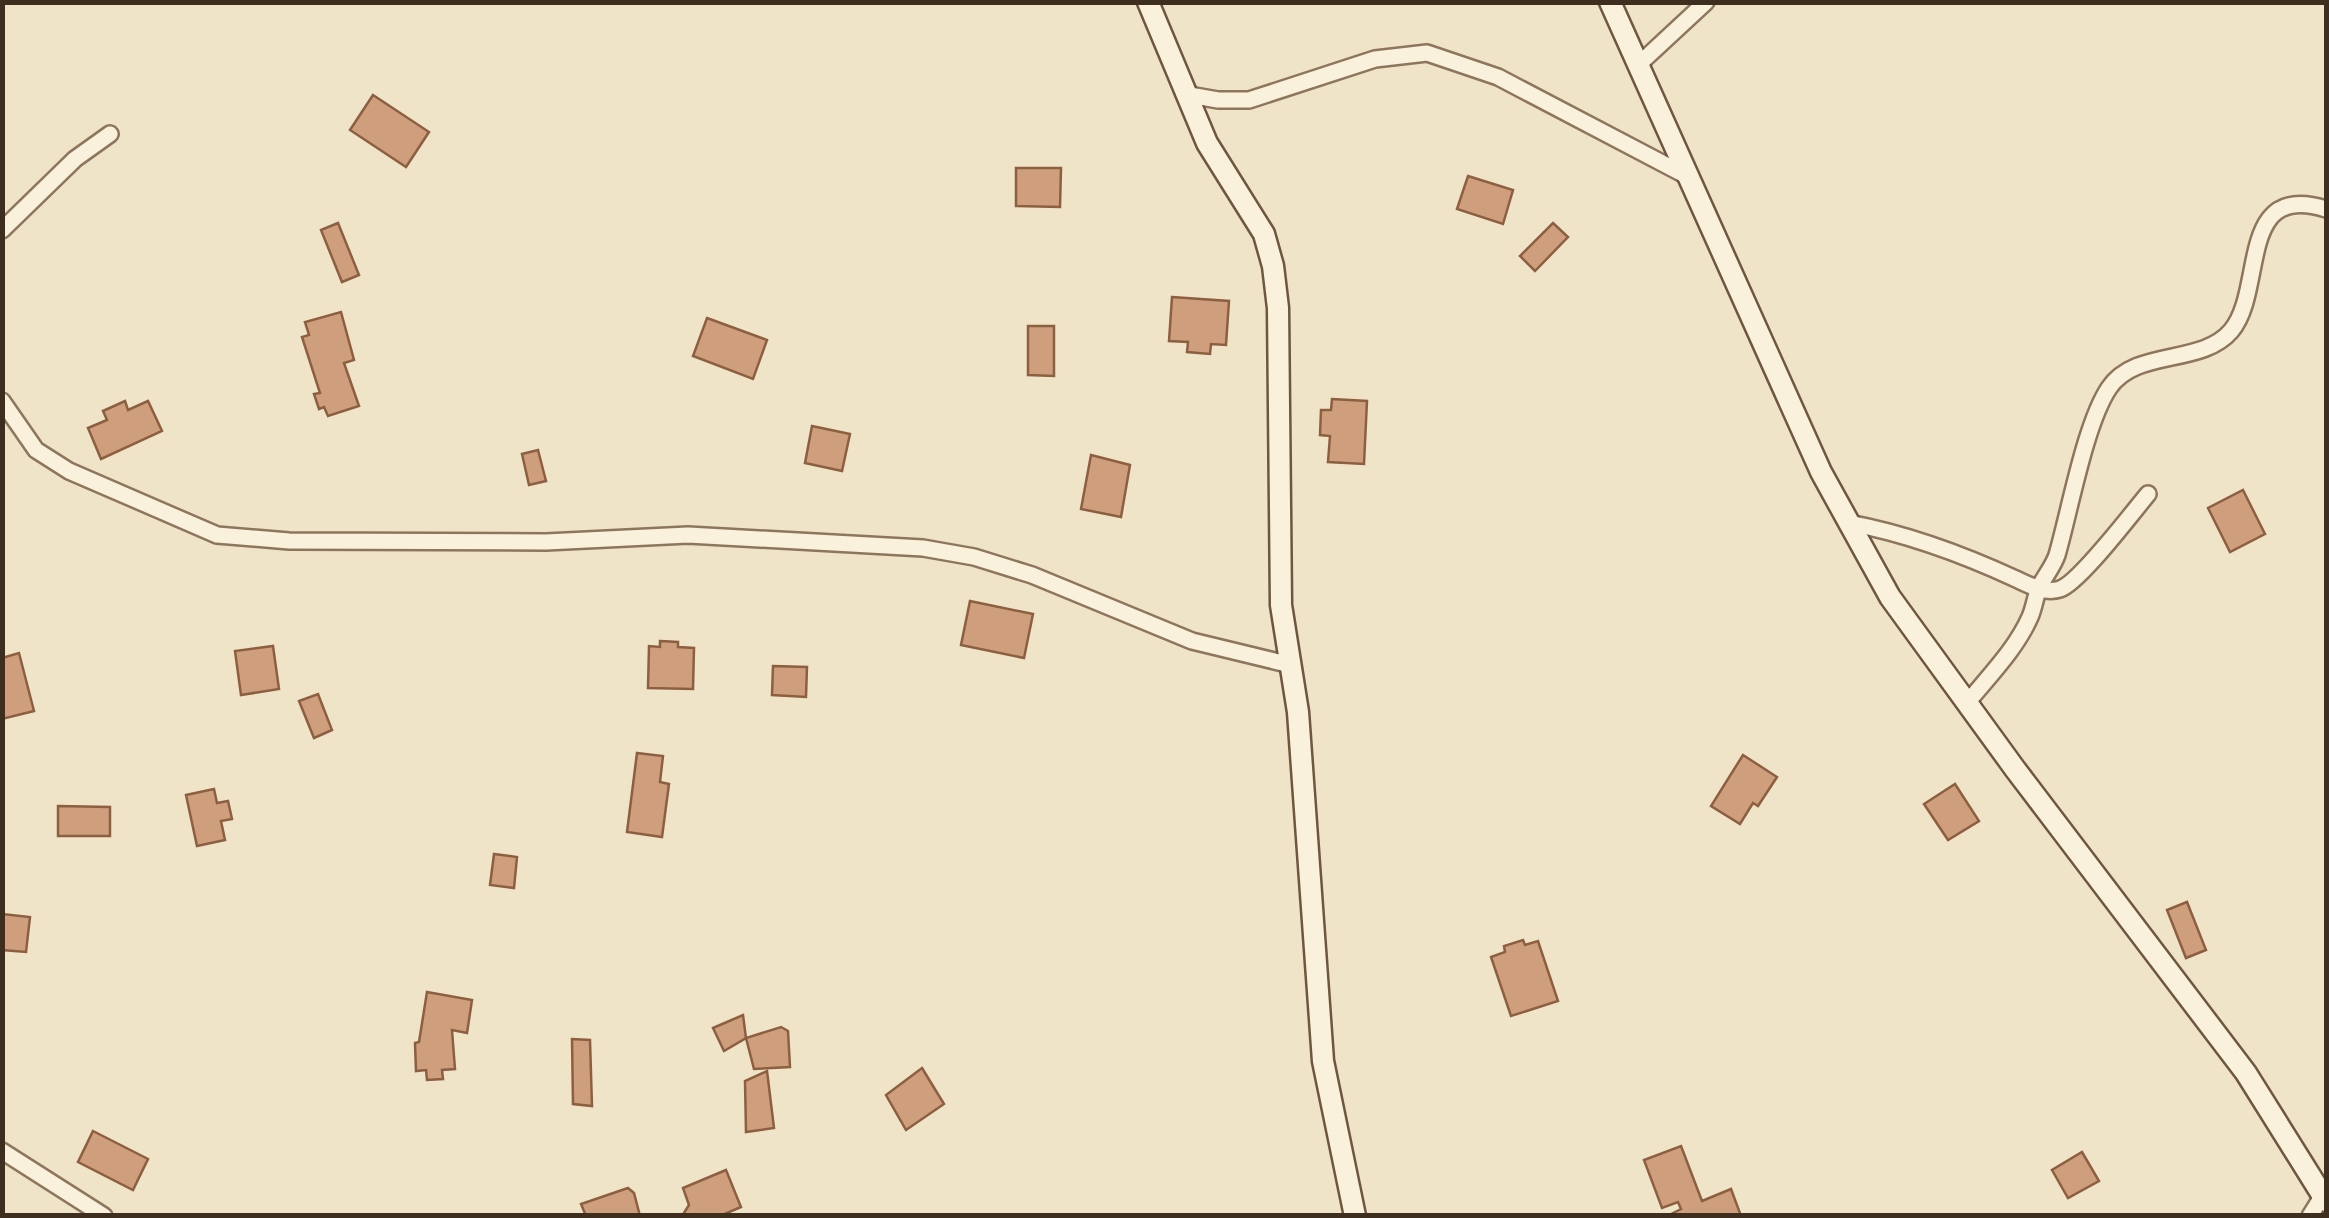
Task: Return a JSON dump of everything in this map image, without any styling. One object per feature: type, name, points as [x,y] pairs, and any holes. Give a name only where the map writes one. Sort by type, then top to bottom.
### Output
[{"type":"main road","points":[[1148,2],[1207,143],[1264,234],[1273,266],[1278,308],[1281,605],[1298,712],[1323,1061],[1355,1216]]},
{"type":"main road","points":[[1610,2],[1798,424],[1890,597],[2246,1072],[2325,1195]]},
{"type":"street","points":[[1637,66],[1706,2]]},
{"type":"street","points":[[1184,94],[1250,100],[1375,59],[1426,53],[1498,77],[1686,175]]},
{"type":"street","points":[[2,230],[75,159],[110,134]]},
{"type":"street","points":[[1966,703],[2007,654],[2029,619],[2038,590],[2055,561],[2098,408],[2112,384],[2129,371],[2213,345],[2229,334],[2242,314],[2260,233],[2272,214],[2294,206],[2326,210]]},
{"type":"street","points":[[2,401],[36,450],[70,472],[217,535],[290,541],[526,542],[688,535],[924,548],[974,557],[1032,575],[1192,641],[1291,665]]},
{"type":"street","points":[[1850,523],[1892,530],[1962,555],[2038,590],[2060,589],[2077,577],[2148,494]]},
{"type":"street","points":[[2,1151],[104,1216]]},
{"type":"street","points":[[2310,1216],[2325,1195]]},
{"type":"building","points":[[373,95],[429,132],[406,167],[350,130]]},
{"type":"building","points":[[1016,168],[1061,168],[1060,207],[1016,206]]},
{"type":"building","points":[[1468,176],[1513,190],[1503,224],[1457,209]]},
{"type":"building","points":[[338,223],[359,275],[342,282],[321,230]]},
{"type":"building","points":[[1553,223],[1568,237],[1535,271],[1520,256]]},
{"type":"building","points":[[1172,297],[1229,301],[1226,345],[1211,344],[1210,354],[1187,352],[1188,342],[1169,341]]},
{"type":"building","points":[[341,312],[354,360],[344,363],[359,406],[328,416],[324,407],[319,409],[314,394],[320,393],[302,337],[309,335],[305,322]]},
{"type":"building","points":[[707,318],[767,340],[753,379],[693,356]]},
{"type":"building","points":[[1028,326],[1054,326],[1054,376],[1028,375]]},
{"type":"building","points":[[1332,399],[1367,401],[1364,464],[1328,462],[1330,436],[1320,435],[1321,410],[1331,410]]},
{"type":"building","points":[[125,401],[128,410],[148,401],[162,431],[101,459],[88,428],[107,420],[103,411]]},
{"type":"building","points":[[812,426],[850,434],[842,471],[805,463]]},
{"type":"building","points":[[538,450],[546,481],[529,485],[522,454]]},
{"type":"building","points":[[1091,455],[1130,465],[1121,517],[1081,509]]},
{"type":"building","points":[[2243,490],[2265,534],[2230,552],[2208,508]]},
{"type":"building","points":[[970,601],[1033,614],[1024,658],[961,645]]},
{"type":"building","points":[[660,641],[694,648],[693,689],[648,688],[649,646],[660,647]]},
{"type":"building","points":[[273,646],[279,689],[241,695],[235,651]]},
{"type":"building","points":[[19,653],[34,711],[2,719],[2,658]]},
{"type":"building","points":[[773,666],[807,667],[806,697],[772,695]]},
{"type":"building","points":[[318,694],[332,730],[314,738],[299,701]]},
{"type":"building","points":[[637,753],[663,756],[660,782],[669,784],[662,837],[627,832]]},
{"type":"building","points":[[1743,755],[1777,777],[1758,806],[1753,803],[1740,824],[1711,806]]},
{"type":"building","points":[[1955,784],[1979,821],[1948,840],[1924,804]]},
{"type":"building","points":[[214,789],[217,803],[228,801],[232,819],[221,821],[225,840],[197,846],[186,795]]},
{"type":"building","points":[[58,806],[110,807],[110,836],[58,836]]},
{"type":"building","points":[[494,854],[517,857],[514,888],[490,885]]},
{"type":"building","points":[[2187,902],[2206,950],[2186,958],[2167,910]]},
{"type":"building","points":[[2,914],[30,917],[26,952],[2,950]]},
{"type":"building","points":[[1523,940],[1525,945],[1538,941],[1558,1001],[1511,1016],[1491,957],[1505,952],[1504,946]]},
{"type":"building","points":[[427,992],[472,1000],[467,1033],[452,1030],[455,1069],[442,1070],[443,1079],[427,1080],[426,1070],[416,1071],[415,1043],[419,1042]]},
{"type":"building","points":[[743,1015],[746,1038],[724,1051],[713,1028]]},
{"type":"building","points":[[781,1027],[788,1031],[790,1067],[754,1069],[746,1038]]},
{"type":"building","points":[[572,1039],[590,1040],[592,1106],[573,1104]]},
{"type":"building","points":[[922,1068],[944,1104],[906,1130],[886,1095]]},
{"type":"building","points":[[767,1071],[774,1128],[746,1132],[745,1081]]},
{"type":"building","points":[[93,1131],[148,1159],[133,1190],[78,1162]]},
{"type":"building","points":[[1681,1146],[1702,1201],[1731,1189],[1741,1216],[1667,1216],[1681,1209],[1678,1202],[1662,1208],[1644,1160]]},
{"type":"building","points":[[2082,1152],[2099,1181],[2068,1198],[2052,1170]]},
{"type":"building","points":[[726,1170],[741,1207],[720,1216],[682,1216],[689,1205],[683,1188]]},
{"type":"building","points":[[628,1188],[634,1193],[640,1216],[586,1216],[581,1204]]}]
